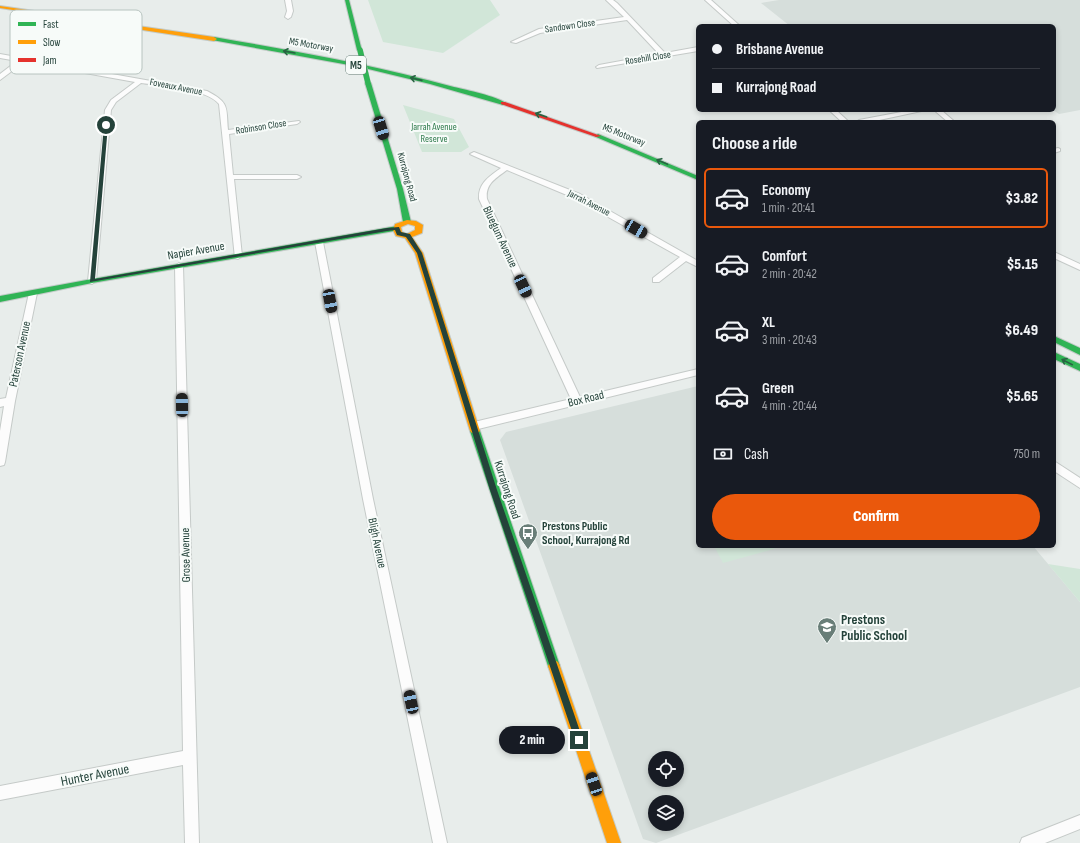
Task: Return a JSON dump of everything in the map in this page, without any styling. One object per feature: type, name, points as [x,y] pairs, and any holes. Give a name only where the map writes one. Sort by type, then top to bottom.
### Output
[{"type":"main road","name":"M5 Motorway","points":[[0,0],[68,10]]},
{"type":"main road","name":"Kurrajong Road","points":[[347,0],[368,83],[400,189],[406,222]]},
{"type":"main road","name":"M5 Motorway","points":[[0,7],[19,10]]},
{"type":"main road","name":"M5 Motorway","points":[[142,21],[345,53],[444,76]]},
{"type":"main road","name":"M5 Motorway","points":[[142,29],[258,47],[363,66],[426,81],[492,100],[569,125],[696,177]]},
{"type":"main road","points":[[406,222],[414,222],[420,226],[418,233],[408,236],[399,234],[397,228],[401,223],[406,222]]},
{"type":"main road","name":"Napier Avenue","points":[[0,299],[92,281],[397,228]]},
{"type":"main road","name":"Kurrajong Road","points":[[408,236],[419,253],[474,426],[614,843]]},
{"type":"main road","points":[[1056,336],[1080,348]]},
{"type":"main road","points":[[1056,340],[1080,352]]},
{"type":"main road","points":[[1056,356],[1080,368]]},
{"type":"street","points":[[288,0],[290,11],[288,17]]},
{"type":"street","points":[[609,0],[664,55]]},
{"type":"street","points":[[708,0],[735,24]]},
{"type":"street","name":"Sandown Close","points":[[514,42],[539,31],[628,18]]},
{"type":"street","name":"Rosehill Close","points":[[599,67],[696,50]]},
{"type":"street","name":"Foveaux Avenue","points":[[0,56],[10,57]]},
{"type":"street","points":[[0,78],[10,69]]},
{"type":"street","name":"Foveaux Avenue","points":[[108,74],[205,92],[218,98],[222,104],[231,177],[238,256]]},
{"type":"street","points":[[92,281],[108,110],[113,101],[141,80]]},
{"type":"street","points":[[834,112],[844,120]]},
{"type":"street","points":[[870,120],[912,112]]},
{"type":"street","points":[[940,112],[950,120]]},
{"type":"street","name":"Robinson Close","points":[[225,133],[297,122]]},
{"type":"street","name":"Jarrah Avenue","points":[[474,154],[576,196],[696,263]]},
{"type":"street","name":"Bluegum Avenue","points":[[507,167],[485,184],[482,190],[483,199],[577,401]]},
{"type":"street","points":[[231,177],[297,177]]},
{"type":"street","name":"Bligh Avenue","points":[[319,242],[368,499],[440,843]]},
{"type":"street","points":[[1056,256],[1080,267]]},
{"type":"street","points":[[656,280],[685,257]]},
{"type":"street","name":"Grose Avenue","points":[[179,266],[192,843]]},
{"type":"street","name":"Paterson Avenue","points":[[0,462],[10,401],[33,293]]},
{"type":"street","name":"Box Road","points":[[474,426],[696,372]]},
{"type":"street","points":[[0,403],[10,401]]},
{"type":"street","points":[[1056,466],[1080,484]]},
{"type":"street","name":"Hunter Avenue","points":[[0,793],[190,757]]},
{"type":"street","points":[[1027,843],[1080,822]]},
{"type":"shaded area","points":[[779,0],[1080,0],[1080,110],[1059,114],[1056,112],[1056,24],[787,24],[761,3]]},
{"type":"shaded area","name":"Prestons Public School","points":[[696,386],[696,548],[1035,548],[1080,602],[1080,687],[656,843],[643,839],[500,440],[506,432]]},
{"type":"green space","points":[[368,0],[490,0],[500,15],[443,53],[383,42]]},
{"type":"green space","name":"Jarrah Avenue Reserve","points":[[403,105],[454,119],[469,147],[461,152],[422,152]]},
{"type":"green space","points":[[715,548],[777,548],[723,563]]},
{"type":"green space","points":[[1048,564],[1080,569],[1080,602]]},
{"type":"traffic: fast","points":[[347,0],[360,50]]},
{"type":"traffic: fast","points":[[214,39],[360,66],[468,92],[503,103]]},
{"type":"traffic: fast","points":[[360,50],[368,83]]},
{"type":"traffic: fast","points":[[368,83],[400,189],[407,222]]},
{"type":"traffic: fast","points":[[598,136],[696,177]]},
{"type":"traffic: fast","points":[[0,299],[92,281],[397,228]]},
{"type":"traffic: fast","points":[[1056,340],[1080,352]]},
{"type":"traffic: fast","points":[[1056,356],[1080,368]]},
{"type":"traffic: fast","points":[[475,431],[554,666]]},
{"type":"traffic: slow","points":[[0,7],[20,10]]},
{"type":"traffic: slow","points":[[142,28],[214,39]]},
{"type":"traffic: slow","points":[[407,222],[414,222],[419,225],[419,231],[408,236],[399,234],[397,230],[398,226],[407,222]]},
{"type":"traffic: slow","points":[[408,236],[419,253],[475,431]]},
{"type":"traffic: slow","points":[[554,666],[614,843]]},
{"type":"traffic: jam","points":[[503,103],[598,136]]},
{"type":"place","name":"Prestons Public School, Kurrajong Rd","points":[[528,550]]},
{"type":"place","name":"Prestons Public School","points":[[827,644]]},
{"type":"route","points":[[106,125],[92,281],[387,229],[397,228],[399,234],[408,236],[419,253],[494,490],[579,740]]}]
